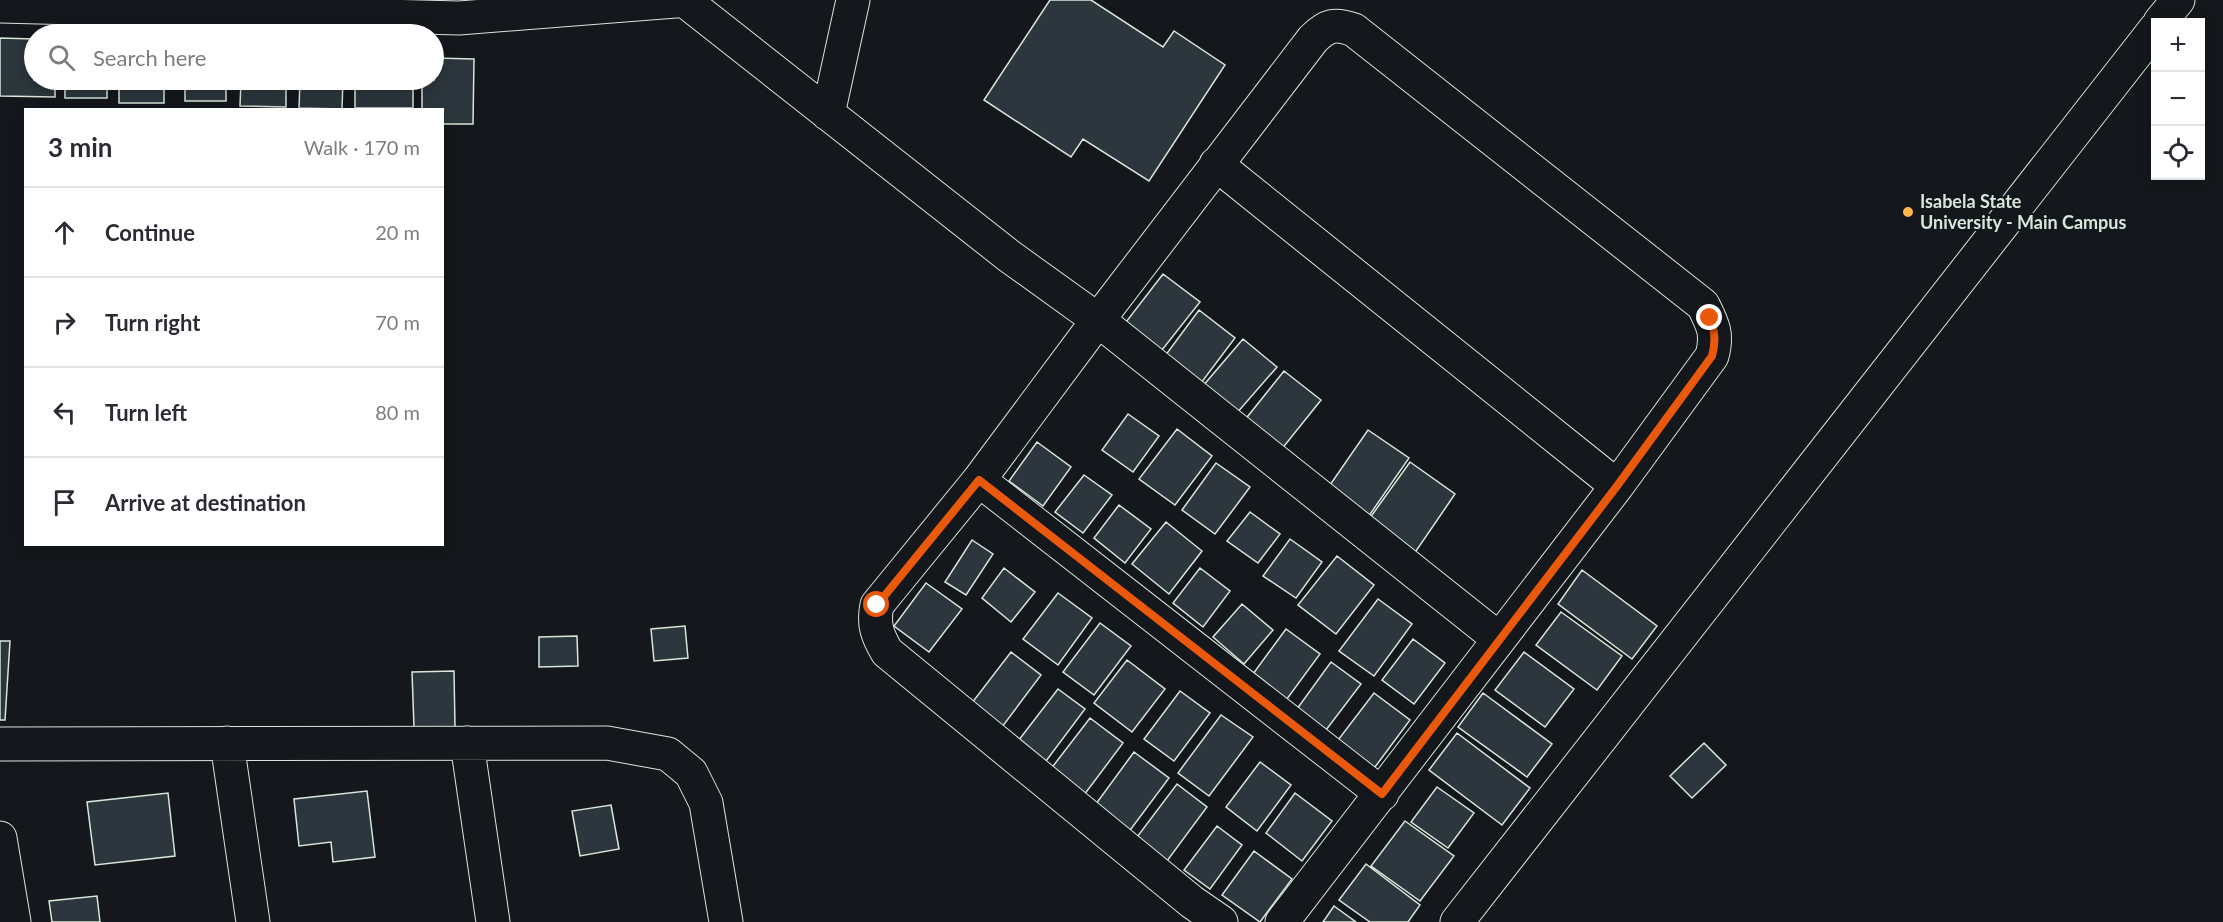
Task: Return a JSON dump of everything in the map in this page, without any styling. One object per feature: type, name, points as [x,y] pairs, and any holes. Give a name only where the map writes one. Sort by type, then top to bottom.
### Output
[{"type":"street","points":[[0,6],[459,18],[686,0],[1009,256],[1098,320],[1499,639]]},
{"type":"street","points":[[828,114],[853,0]]},
{"type":"street","points":[[2163,18],[2178,0]]},
{"type":"street","points":[[1221,922],[1192,902],[886,652],[878,637],[874,622],[877,605],[979,480],[1216,164],[1313,39],[1323,28],[1342,26],[1354,30],[1703,305],[1715,332],[1716,342],[1712,356],[1617,486],[1282,922]]},
{"type":"street","points":[[1457,922],[2151,34]]},
{"type":"street","points":[[1216,164],[1617,486]]},
{"type":"street","points":[[979,480],[1382,794]]},
{"type":"street","points":[[227,743],[253,922]]},
{"type":"street","points":[[467,743],[493,922]]},
{"type":"street","points":[[0,744],[607,743],[668,754],[691,773],[706,803],[726,922]]},
{"type":"street","points":[[0,838],[14,922]]},
{"type":"building","points":[[1050,0],[1091,0],[1163,47],[1174,31],[1225,65],[1149,181],[1083,139],[1071,157],[984,100]]},
{"type":"building","points":[[0,38],[24,39],[24,90],[55,90],[55,97],[0,96]]},
{"type":"building","points":[[444,58],[474,59],[473,124],[444,124],[444,108],[422,108],[422,90],[444,90]]},
{"type":"building","points":[[65,90],[107,90],[107,98],[65,98]]},
{"type":"building","points":[[119,90],[164,90],[164,103],[119,103]]},
{"type":"building","points":[[185,90],[226,90],[226,101],[185,101]]},
{"type":"building","points":[[241,90],[286,90],[286,107],[240,106]]},
{"type":"building","points":[[300,90],[343,90],[342,108],[299,108]]},
{"type":"building","points":[[355,90],[413,90],[413,108],[355,108]]},
{"type":"building","points":[[1163,274],[1200,302],[1162,350],[1126,322]]},
{"type":"building","points":[[1199,310],[1235,338],[1198,387],[1162,360]]},
{"type":"building","points":[[1243,339],[1277,367],[1236,414],[1202,387]]},
{"type":"building","points":[[1284,371],[1321,400],[1281,450],[1244,421]]},
{"type":"building","points":[[1128,414],[1159,436],[1133,472],[1102,450]]},
{"type":"building","points":[[1177,429],[1212,456],[1175,505],[1139,479]]},
{"type":"building","points":[[1368,430],[1409,458],[1364,523],[1323,495]]},
{"type":"building","points":[[1037,442],[1071,467],[1043,506],[1009,481]]},
{"type":"building","points":[[1410,462],[1455,494],[1414,554],[1367,522]]},
{"type":"building","points":[[1216,463],[1250,487],[1215,534],[1182,510]]},
{"type":"building","points":[[1084,475],[1112,495],[1083,533],[1055,512]]},
{"type":"building","points":[[1119,505],[1151,529],[1125,563],[1094,538]]},
{"type":"building","points":[[1250,512],[1280,534],[1258,563],[1227,541]]},
{"type":"building","points":[[1166,522],[1202,551],[1169,594],[1132,564]]},
{"type":"building","points":[[1290,539],[1322,562],[1296,598],[1263,576]]},
{"type":"building","points":[[972,540],[993,554],[966,595],[945,582]]},
{"type":"building","points":[[1337,556],[1374,585],[1336,634],[1298,605]]},
{"type":"building","points":[[1004,568],[1035,592],[1011,622],[982,598]]},
{"type":"building","points":[[1200,568],[1230,591],[1203,627],[1173,603]]},
{"type":"building","points":[[1582,570],[1657,626],[1632,659],[1558,604]]},
{"type":"building","points":[[926,583],[962,609],[929,652],[894,626]]},
{"type":"building","points":[[1058,593],[1092,618],[1058,665],[1023,639]]},
{"type":"building","points":[[1378,599],[1412,624],[1374,676],[1339,651]]},
{"type":"building","points":[[1242,604],[1273,630],[1244,664],[1213,637]]},
{"type":"building","points":[[1561,612],[1622,656],[1597,690],[1536,645]]},
{"type":"building","points":[[1100,623],[1131,646],[1094,695],[1063,672]]},
{"type":"building","points":[[685,626],[688,658],[654,661],[651,629]]},
{"type":"building","points":[[1286,629],[1320,654],[1284,703],[1250,678]]},
{"type":"building","points":[[577,636],[578,666],[539,667],[539,637]]},
{"type":"building","points":[[1413,639],[1445,663],[1414,704],[1382,680]]},
{"type":"building","points":[[0,641],[10,641],[5,720],[0,720]]},
{"type":"building","points":[[1011,652],[1041,675],[999,731],[968,708]]},
{"type":"building","points":[[1524,652],[1574,689],[1545,727],[1495,690]]},
{"type":"building","points":[[1127,660],[1165,689],[1132,732],[1094,703]]},
{"type":"building","points":[[1331,662],[1361,684],[1323,734],[1294,713]]},
{"type":"building","points":[[454,671],[455,727],[414,728],[412,672]]},
{"type":"building","points":[[1058,689],[1085,709],[1043,765],[1015,745]]},
{"type":"building","points":[[1180,691],[1210,713],[1174,761],[1144,739]]},
{"type":"building","points":[[1374,693],[1410,720],[1372,771],[1335,744]]},
{"type":"building","points":[[1483,693],[1552,744],[1527,777],[1458,727]]},
{"type":"building","points":[[1221,715],[1253,737],[1209,796],[1178,773]]},
{"type":"building","points":[[1090,718],[1123,743],[1081,799],[1047,774]]},
{"type":"building","points":[[1457,733],[1530,788],[1502,825],[1429,770]]},
{"type":"building","points":[[1704,743],[1726,765],[1692,798],[1670,776]]},
{"type":"building","points":[[1134,752],[1169,778],[1125,837],[1090,812]]},
{"type":"building","points":[[1260,762],[1291,785],[1257,831],[1226,807]]},
{"type":"building","points":[[1177,784],[1207,807],[1167,861],[1137,837]]},
{"type":"building","points":[[1437,787],[1474,813],[1448,848],[1411,822]]},
{"type":"building","points":[[367,791],[375,857],[333,862],[331,842],[299,846],[294,799]]},
{"type":"building","points":[[168,793],[175,856],[95,865],[87,802]]},
{"type":"building","points":[[1295,793],[1332,821],[1302,861],[1266,833]]},
{"type":"building","points":[[611,805],[619,849],[580,856],[572,811]]},
{"type":"building","points":[[1405,821],[1454,856],[1420,901],[1371,866]]},
{"type":"building","points":[[1217,826],[1242,845],[1210,889],[1184,870]]},
{"type":"building","points":[[1254,851],[1292,879],[1260,922],[1222,895]]},
{"type":"building","points":[[1366,864],[1420,905],[1408,922],[1370,922],[1339,900]]},
{"type":"building","points":[[97,896],[100,922],[52,922],[49,901]]},
{"type":"building","points":[[1334,906],[1356,922],[1323,922]]},
{"type":"place","name":"Isabela State University - Main Campus","points":[[1908,212]]},
{"type":"route","points":[[877,605],[979,480],[1382,794],[1617,486],[1712,356],[1716,342],[1710,318]]}]
